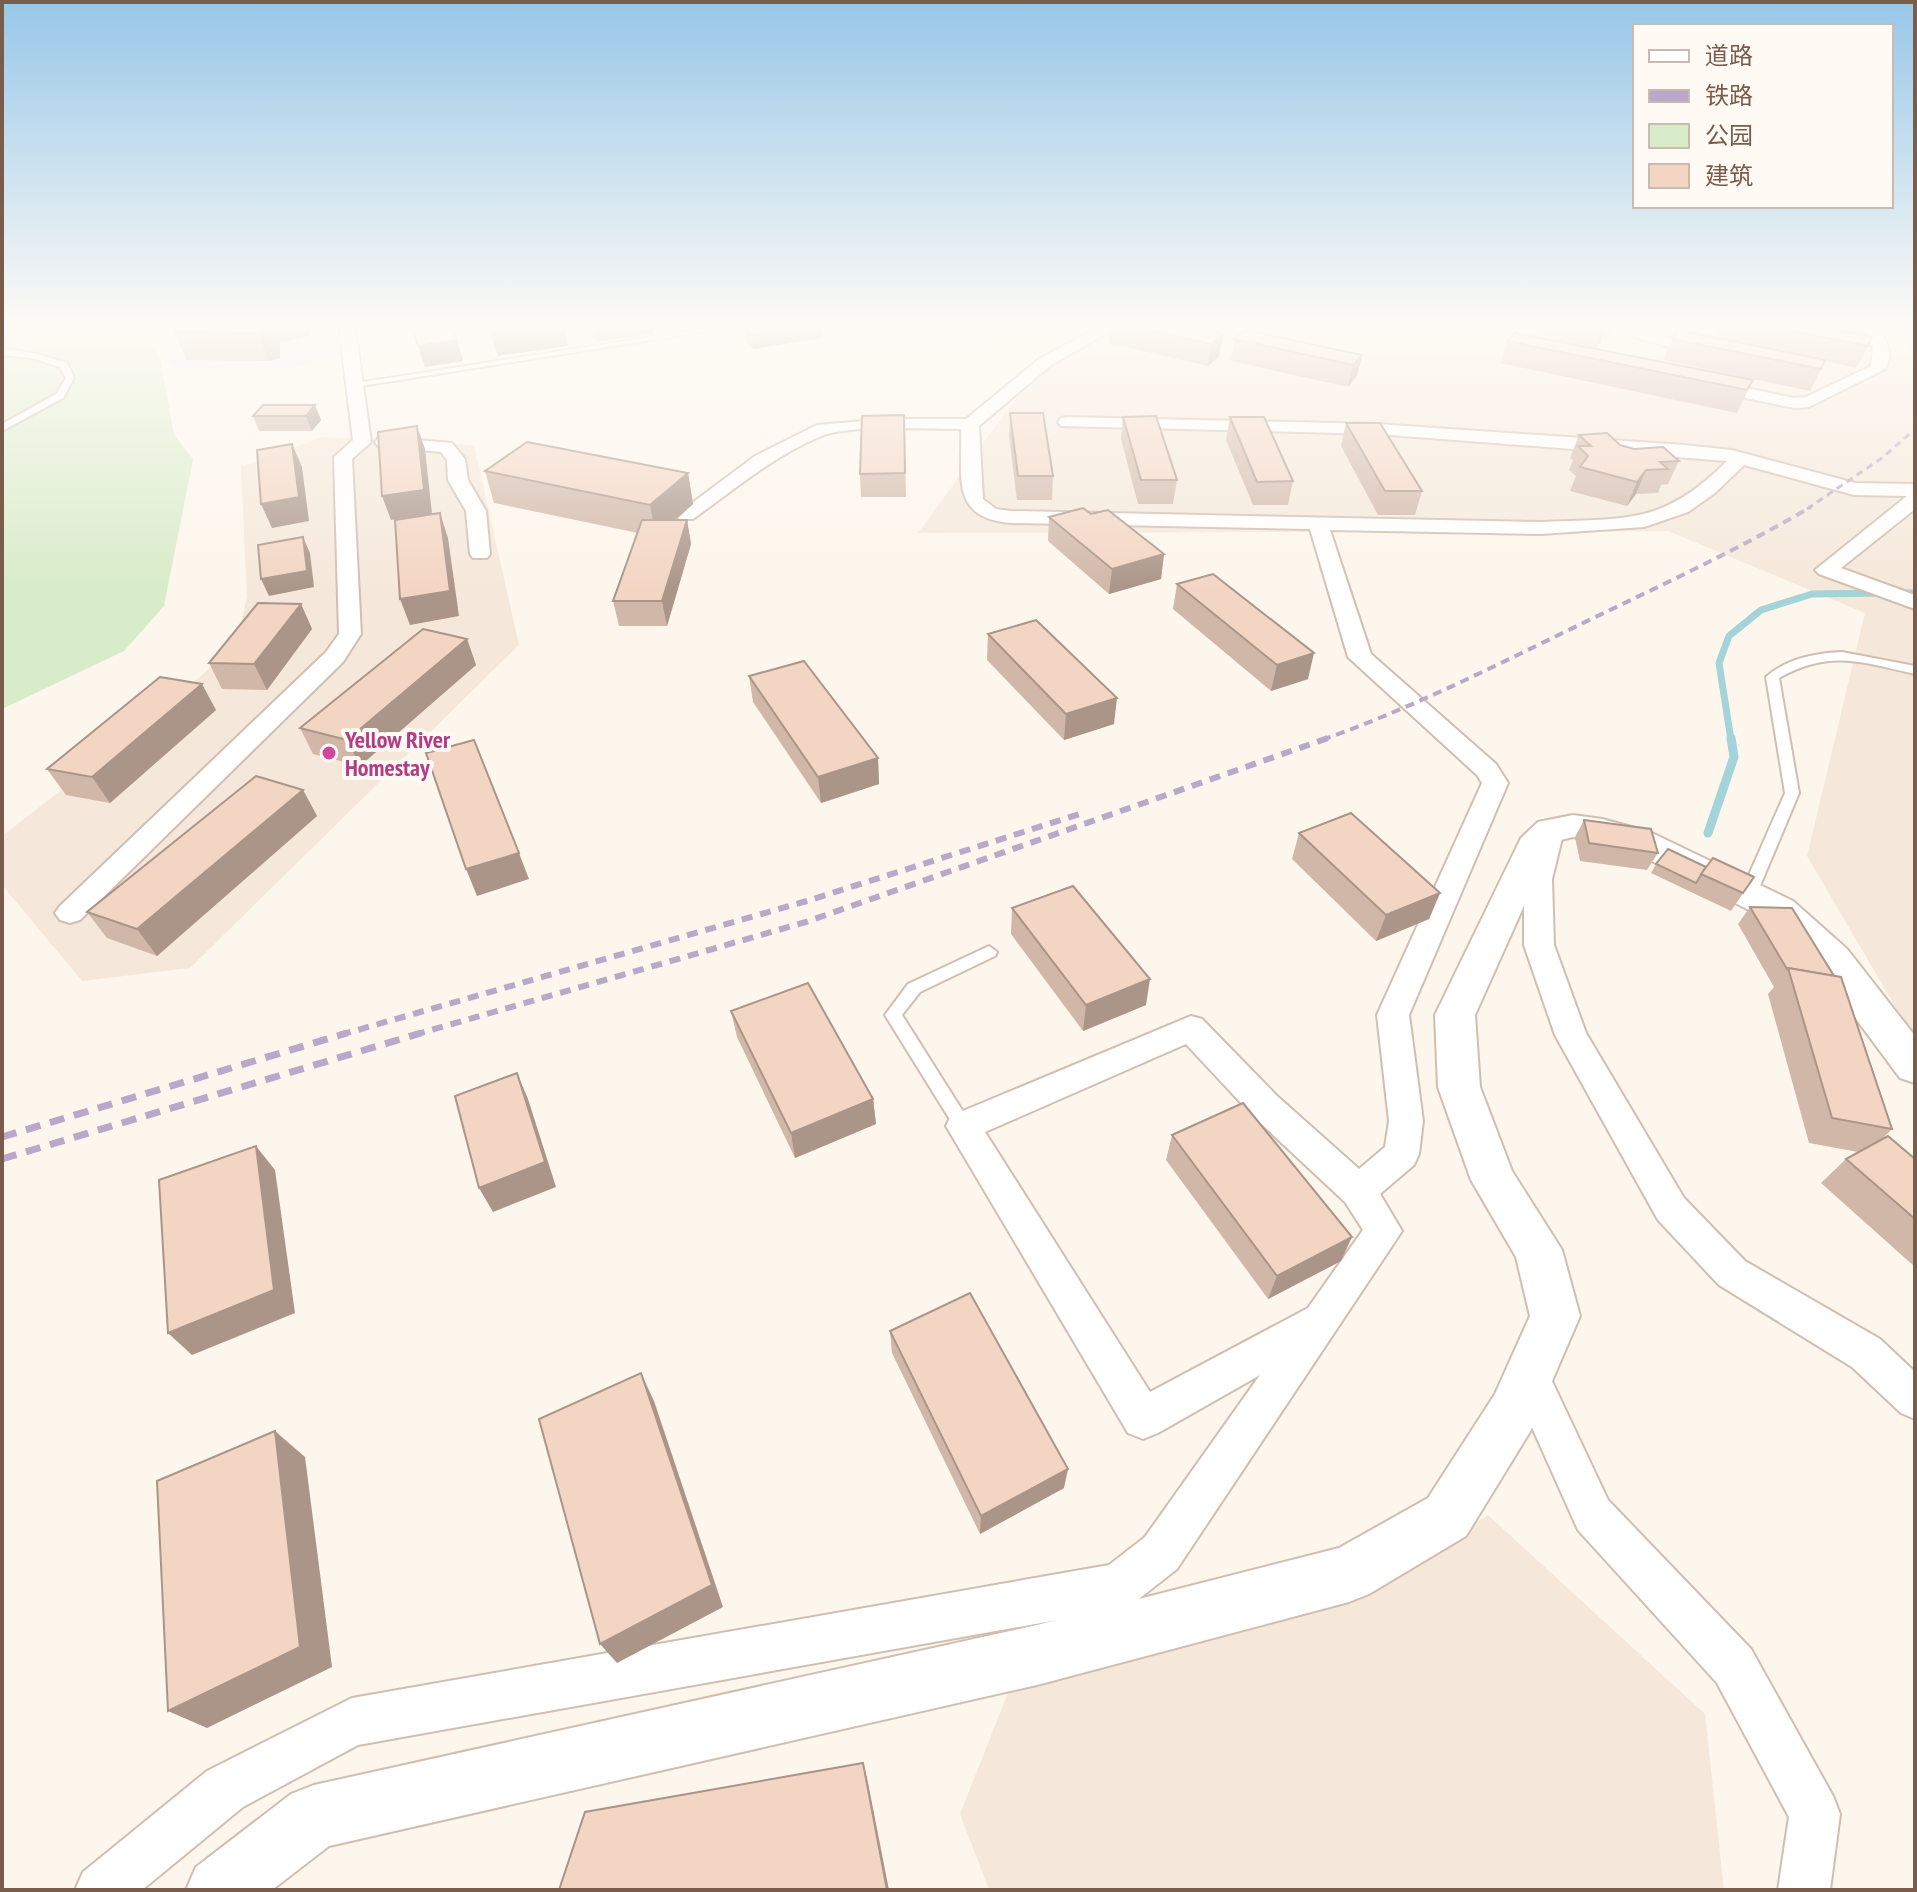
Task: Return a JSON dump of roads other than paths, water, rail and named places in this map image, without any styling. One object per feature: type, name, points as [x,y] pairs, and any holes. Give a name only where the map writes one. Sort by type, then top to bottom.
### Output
[{"type":"street","points":[[359,415],[362,442]]},
{"type":"street","points":[[686,515],[762,460],[823,429],[887,424],[970,424],[981,415]]},
{"type":"street","points":[[1067,422],[1377,429],[1684,450],[1740,458],[1854,489],[1915,490]]},
{"type":"street","points":[[970,424],[973,499],[976,506],[993,515],[1541,528],[1656,518],[1672,513],[1728,472],[1740,458]]},
{"type":"street","points":[[70,913],[335,657],[350,634],[343,457],[362,442],[446,447],[456,459],[458,480],[476,511],[480,554]]},
{"type":"street","points":[[1912,601],[1826,570],[1915,499]]},
{"type":"street","points":[[1318,524],[1360,657],[1487,770],[1495,783],[1393,1015],[1406,1121],[1402,1154],[1358,1191]]},
{"type":"street","points":[[219,1890],[314,1817],[1037,1655],[1349,1574],[1447,1517],[1513,1412],[1555,1316],[1538,1250],[1493,1180],[1459,1087],[1455,1015],[1533,846],[1550,830],[1573,826],[1638,840],[1780,910],[1833,959],[1915,1066]]},
{"type":"street","points":[[1550,830],[1538,879],[1539,945],[1571,1035],[1671,1209],[1732,1273],[1866,1353],[1915,1399]]},
{"type":"street","points":[[101,1890],[225,1789],[352,1722],[1119,1586],[1161,1553],[1384,1231],[1358,1191],[1265,1106],[1191,1028],[963,1126],[1143,1418],[1321,1321]]},
{"type":"street","points":[[1529,1376],[1593,1515],[1734,1666],[1815,1814],[1804,1890]]},
{"type":"lane","points":[[2,428],[25,415]]},
{"type":"lane","points":[[1749,893],[1792,793],[1772,677],[1811,658],[1835,653],[1915,670]]},
{"type":"lane","points":[[963,1126],[893,1015],[914,988],[989,952]]},
{"type":"waterway","points":[[1731,740],[1719,663],[1729,636],[1761,610],[1812,594],[1882,593]]},
{"type":"waterway","points":[[1897,593],[1915,593]]},
{"type":"waterway","points":[[1708,833],[1734,757],[1731,738]]},
{"type":"railway","points":[[1807,509],[1882,458],[1915,429]]},
{"type":"railway","points":[[1322,740],[1486,670],[1698,567],[1811,507]]},
{"type":"railway","points":[[414,1035],[806,922],[1328,738]]},
{"type":"railway","points":[[340,1035],[807,901],[1086,812]]},
{"type":"railway","points":[[2,1137],[347,1033]]},
{"type":"railway","points":[[2,1159],[421,1033]]},
{"type":"place","name":"Yellow River Homestay","points":[[329,753]]}]
